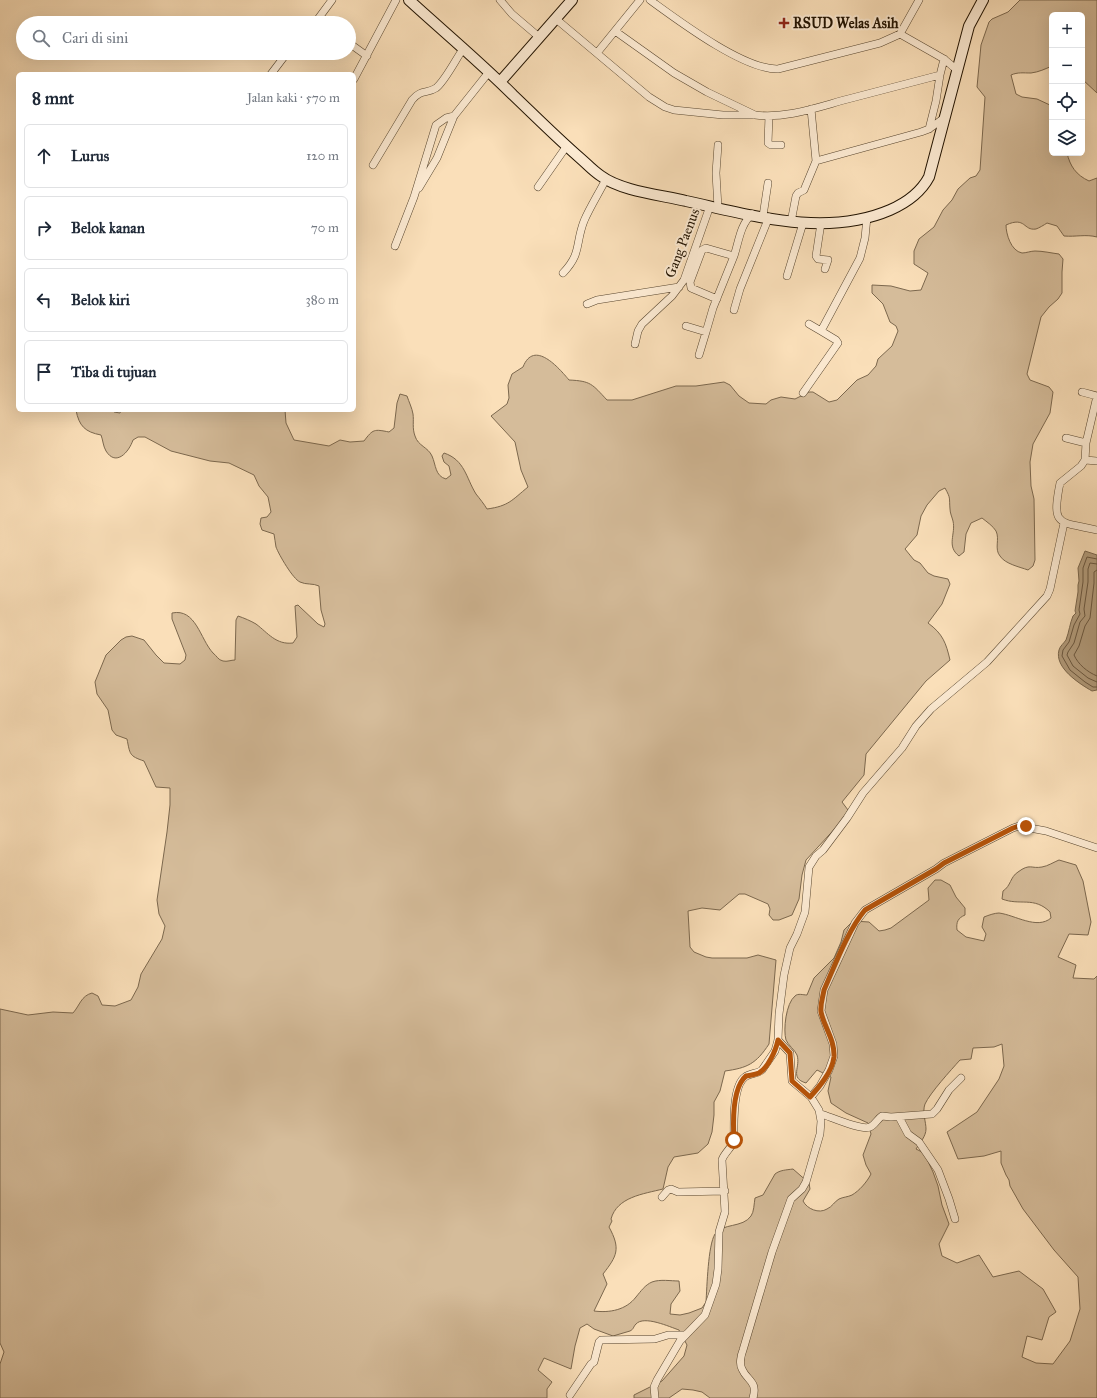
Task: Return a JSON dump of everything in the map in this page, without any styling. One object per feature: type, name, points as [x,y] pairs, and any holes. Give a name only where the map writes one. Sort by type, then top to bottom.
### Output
[{"type":"main road","points":[[409,0],[500,82],[566,147],[601,177],[625,187],[714,207],[803,223],[856,220],[883,213],[907,201],[925,185],[929,177],[969,26],[983,0]]},
{"type":"main road","points":[[500,82],[572,0]]},
{"type":"street","points":[[320,16],[332,0]]},
{"type":"street","points":[[356,75],[396,0]]},
{"type":"street","points":[[500,0],[512,14],[539,37]]},
{"type":"street","points":[[597,53],[640,0]]},
{"type":"street","points":[[650,0],[723,49],[760,67],[771,69],[778,69],[880,43],[900,34],[919,0]]},
{"type":"street","points":[[556,19],[649,97],[665,107],[674,110],[723,115],[769,116],[787,114],[811,109],[940,74]]},
{"type":"street","points":[[615,30],[674,73],[727,102],[755,115]]},
{"type":"street","points":[[900,34],[944,59],[957,70]]},
{"type":"street","points":[[356,48],[367,56]]},
{"type":"street","points":[[373,165],[412,100],[418,93],[434,89],[440,84],[463,49]]},
{"type":"street","points":[[929,129],[944,59]]},
{"type":"street","points":[[273,72],[282,60]]},
{"type":"street","points":[[414,197],[437,158],[454,116],[489,72]]},
{"type":"street","points":[[723,115],[727,112],[727,102]]},
{"type":"street","points":[[791,222],[796,196],[799,192],[804,190],[816,161],[811,109]]},
{"type":"street","points":[[395,246],[414,197],[436,125],[446,118],[454,116]]},
{"type":"street","points":[[769,116],[768,143],[771,145],[780,146]]},
{"type":"street","points":[[816,161],[929,129],[944,118]]},
{"type":"street","points":[[714,207],[718,145]]},
{"type":"street","points":[[538,187],[566,147]]},
{"type":"street","points":[[563,272],[574,260],[577,254],[584,220],[606,179]]},
{"type":"street","points":[[734,310],[766,217],[768,182]]},
{"type":"street","name":"Gang Paenus","points":[[634,344],[642,324],[664,305],[679,287],[714,207]]},
{"type":"street","points":[[699,355],[717,299],[734,256],[742,227],[752,214]]},
{"type":"street","points":[[817,331],[860,258],[865,238],[867,217]]},
{"type":"street","points":[[788,276],[803,223]]},
{"type":"street","points":[[821,223],[816,256],[818,259],[828,260],[825,269]]},
{"type":"street","points":[[717,299],[691,288],[690,282],[702,250],[706,248],[734,256]]},
{"type":"street","points":[[587,304],[597,300],[679,287]]},
{"type":"street","points":[[803,393],[838,343],[836,340],[817,331],[809,324]]},
{"type":"street","points":[[686,326],[706,332]]},
{"type":"street","points":[[1082,392],[1097,396],[1095,411],[1086,443],[1085,460],[1081,466],[1060,483],[1056,509],[1057,515],[1064,523],[1097,530]]},
{"type":"street","points":[[1066,438],[1086,443]]},
{"type":"street","points":[[1085,460],[1097,462]]},
{"type":"street","points":[[655,1398],[654,1387],[656,1380],[684,1335],[705,1315],[716,1284],[719,1232],[725,1212],[722,1160],[724,1155],[733,1145],[733,1108],[740,1085],[746,1076],[755,1074],[762,1070],[775,1051],[778,1040],[779,1014],[784,975],[790,948],[805,912],[809,867],[816,856],[823,850],[847,818],[863,793],[902,748],[921,720],[931,709],[987,662],[1047,596],[1050,589],[1064,523]]},
{"type":"street","points":[[810,1097],[820,1086],[829,1070],[834,1056],[833,1044],[821,1011],[824,990],[856,923],[865,910],[944,863],[1019,826],[1026,826],[1046,831],[1097,848]]},
{"type":"street","points":[[753,1398],[755,1388],[742,1369],[741,1363],[743,1350],[772,1252],[791,1199],[802,1189],[807,1177],[819,1139],[821,1121],[820,1114],[810,1097],[792,1081],[790,1053],[778,1040]]},
{"type":"street","points":[[820,1114],[860,1127],[869,1127],[882,1116],[899,1117],[934,1113],[950,1090],[962,1078]]},
{"type":"street","points":[[899,1117],[908,1134],[919,1142],[938,1170],[955,1218]]},
{"type":"street","points":[[662,1198],[668,1190],[671,1189],[678,1192],[724,1191]]},
{"type":"street","points":[[570,1395],[591,1364],[594,1362],[599,1342],[601,1340],[655,1339],[668,1334],[684,1335]]},
{"type":"shaded area","points":[[1020,0],[1097,0],[1097,93],[1085,82],[1085,12],[1049,12],[1049,67],[1034,73],[1018,73],[1011,75],[1016,94],[1022,97],[1037,99],[1049,105],[1049,156],[1068,156],[1072,166],[1080,176],[1089,181],[1097,178],[1097,237],[1064,236],[1057,226],[1047,223],[1036,229],[1029,228],[1017,222],[1006,225],[1010,242],[1018,252],[1038,251],[1059,254],[1063,259],[1062,293],[1041,317],[1027,374],[1030,380],[1049,387],[1053,392],[1050,413],[1033,444],[1030,462],[1031,486],[1034,499],[1035,560],[1033,566],[1028,570],[1013,565],[1002,559],[997,550],[996,531],[982,518],[971,523],[966,534],[964,552],[959,556],[955,552],[952,544],[954,526],[950,510],[949,496],[945,488],[939,491],[927,505],[921,516],[917,535],[905,549],[928,573],[948,579],[950,584],[942,604],[928,623],[943,639],[950,660],[926,681],[866,754],[864,775],[842,802],[848,810],[841,822],[806,860],[802,875],[799,899],[792,915],[779,920],[773,920],[769,915],[770,909],[768,904],[745,894],[739,894],[720,910],[702,908],[688,911],[690,947],[694,952],[712,958],[747,958],[758,955],[776,960],[769,1044],[755,1061],[739,1068],[725,1071],[720,1091],[714,1102],[712,1132],[708,1144],[698,1153],[674,1157],[668,1167],[663,1189],[639,1195],[625,1201],[614,1212],[609,1227],[615,1241],[616,1252],[612,1262],[603,1274],[607,1284],[594,1311],[612,1311],[623,1308],[647,1285],[655,1281],[662,1280],[679,1281],[680,1291],[671,1304],[670,1314],[680,1315],[702,1308],[706,1302],[709,1256],[715,1234],[722,1228],[743,1222],[751,1216],[755,1198],[763,1195],[775,1174],[783,1170],[793,1169],[809,1183],[810,1189],[803,1201],[810,1208],[820,1211],[827,1209],[839,1199],[852,1195],[860,1189],[871,1174],[863,1155],[871,1134],[868,1123],[846,1113],[831,1103],[828,1091],[831,1077],[817,1070],[806,1083],[798,1078],[797,1055],[787,1042],[785,1036],[785,1024],[789,1004],[795,996],[801,994],[807,995],[814,978],[834,958],[841,942],[844,930],[853,921],[869,922],[879,931],[891,928],[929,900],[928,888],[935,880],[941,880],[950,885],[956,897],[965,908],[965,915],[958,921],[957,930],[966,937],[984,941],[986,934],[982,927],[984,917],[999,913],[1026,921],[1039,923],[1051,918],[1050,912],[1038,904],[1002,899],[1003,891],[1008,887],[1013,876],[1022,869],[1049,865],[1059,860],[1076,865],[1083,881],[1091,922],[1088,935],[1069,934],[1058,957],[1076,965],[1073,978],[1094,979],[1097,976],[1097,1398],[710,1398],[702,1392],[682,1389],[669,1398],[634,1398],[634,1395],[662,1381],[684,1356],[687,1345],[679,1330],[657,1322],[645,1321],[636,1324],[630,1331],[613,1336],[594,1329],[587,1324],[580,1328],[571,1369],[544,1358],[538,1370],[552,1382],[547,1389],[547,1398],[0,1398],[0,1364],[4,1352],[0,1343],[0,1009],[28,1015],[53,1012],[73,1013],[85,996],[92,993],[98,996],[102,1005],[115,1006],[131,1000],[138,987],[141,974],[162,939],[165,926],[159,914],[157,900],[167,832],[170,788],[156,787],[144,761],[135,758],[131,754],[127,739],[116,735],[112,730],[108,710],[97,694],[95,682],[106,655],[121,640],[132,636],[144,640],[164,663],[180,664],[185,660],[186,655],[172,619],[172,613],[187,615],[197,626],[208,647],[220,660],[224,661],[235,660],[236,620],[238,616],[256,624],[277,640],[287,643],[293,643],[297,637],[295,606],[298,605],[318,624],[324,627],[325,624],[321,610],[319,586],[302,583],[297,580],[286,566],[276,547],[274,534],[262,530],[260,524],[261,518],[267,517],[271,512],[268,497],[259,486],[254,475],[229,463],[210,461],[171,451],[145,437],[138,437],[133,440],[122,456],[114,458],[106,451],[101,435],[87,430],[81,424],[77,412],[285,412],[286,423],[294,440],[329,446],[340,440],[350,442],[364,441],[372,432],[377,430],[389,432],[394,428],[397,403],[400,394],[407,396],[413,414],[416,439],[430,453],[438,473],[442,478],[446,479],[451,475],[449,466],[444,462],[442,456],[444,453],[451,456],[461,465],[476,494],[487,509],[505,504],[514,499],[528,487],[521,470],[515,442],[491,416],[507,404],[509,398],[508,385],[512,374],[523,367],[528,359],[533,356],[546,358],[553,363],[569,380],[582,381],[591,384],[607,400],[632,400],[676,386],[696,386],[724,382],[730,385],[739,396],[749,403],[766,404],[771,400],[781,397],[795,399],[809,392],[813,392],[829,402],[837,400],[857,380],[868,375],[876,366],[878,359],[892,346],[898,331],[896,326],[890,322],[883,304],[872,293],[872,285],[891,286],[910,291],[921,290],[928,273],[914,264],[914,251],[919,239],[934,227],[943,210],[952,200],[958,189],[970,178],[976,176],[980,170],[985,97],[977,87],[981,45],[989,22],[992,19],[1008,12]],"holes":[[[1002,1044],[1004,1066],[999,1079],[977,1112],[947,1132],[958,1159],[984,1156],[1001,1151],[1001,1163],[1009,1180],[1010,1186],[1023,1209],[1054,1250],[1078,1277],[1080,1309],[1070,1341],[1053,1364],[1036,1363],[1022,1357],[1027,1336],[1042,1340],[1049,1317],[1056,1312],[1043,1289],[1019,1271],[993,1277],[979,1255],[957,1263],[942,1256],[939,1244],[949,1224],[933,1172],[924,1153],[916,1149],[926,1132],[924,1117],[925,1104],[936,1088],[960,1060],[971,1059],[973,1048],[994,1047]]]},
{"type":"water","points":[[1085,551],[1097,555],[1097,690],[1092,691],[1069,675],[1060,663],[1058,657],[1059,650],[1066,640],[1073,616],[1076,613],[1079,581],[1078,568]]},
{"type":"place","name":"RSUD Welas Asih","points":[[784,23]]},
{"type":"route","points":[[734,1140],[733,1108],[740,1085],[746,1076],[759,1073],[762,1070],[772,1057],[778,1040],[790,1053],[792,1081],[810,1097],[820,1086],[833,1062],[834,1056],[833,1044],[821,1011],[824,990],[851,932],[859,917],[865,910],[936,869],[955,856],[1013,828],[1026,826]]}]
